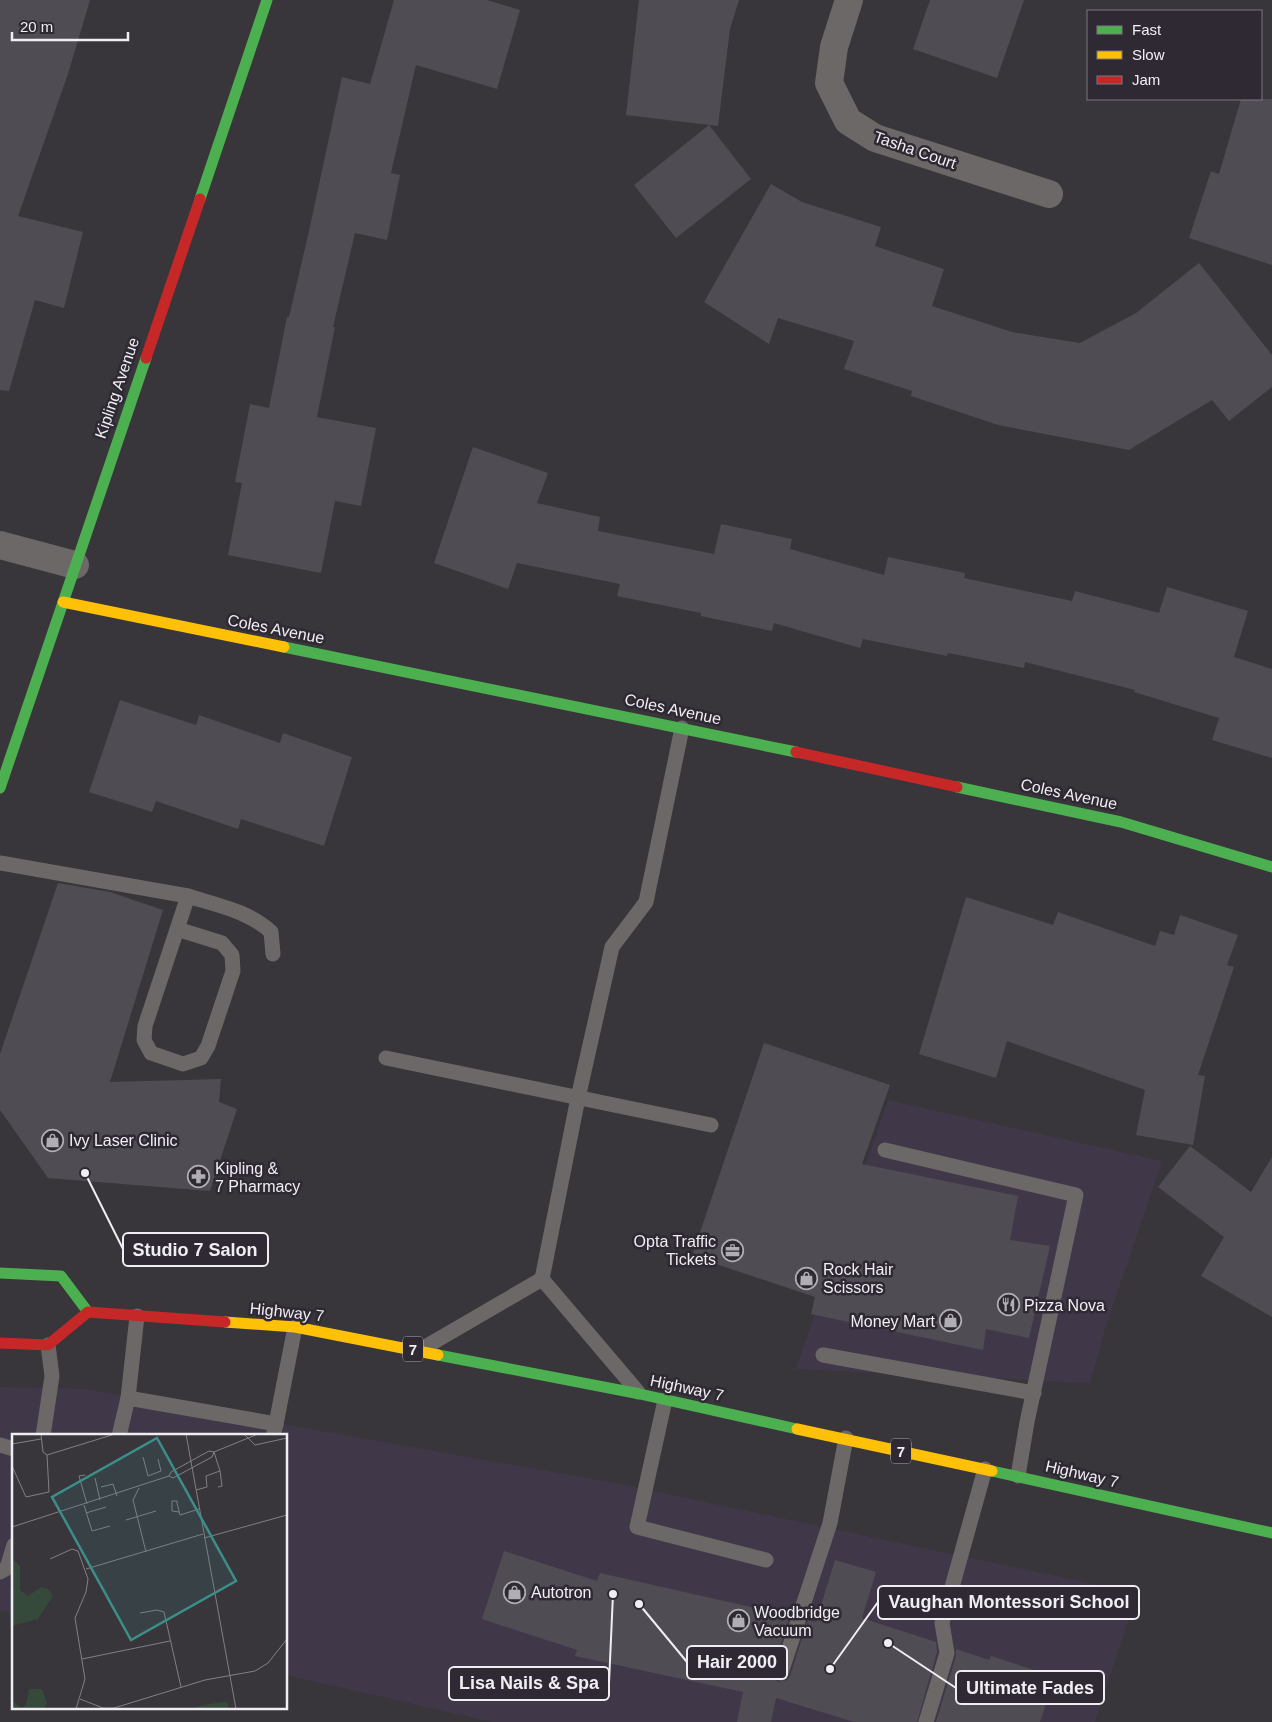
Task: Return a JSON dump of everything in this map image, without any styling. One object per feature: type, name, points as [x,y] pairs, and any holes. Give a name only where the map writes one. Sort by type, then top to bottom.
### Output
[{"type":"street","name":"Kipling Avenue","points":[[0,788],[267,0]]},
{"type":"street","name":"Tasha Court","points":[[849,0],[834,47],[829,83],[848,120],[875,138],[1049,194]]},
{"type":"street","points":[[0,545],[75,565]]},
{"type":"street","name":"Coles Avenue","points":[[63,602],[682,728],[1121,822],[1272,867]]},
{"type":"street","points":[[0,1273],[61,1276],[88,1312],[48,1345],[0,1343]]},
{"type":"street","name":"Highway 7","points":[[88,1312],[295,1327],[420,1350],[846,1438],[1272,1533]]},
{"type":"lane","points":[[420,1350],[542,1279],[578,1098],[612,947],[646,902],[682,728]]},
{"type":"lane","points":[[0,863],[188,896],[246,915],[261,922],[271,932],[272,954]]},
{"type":"lane","points":[[177,930],[222,943],[232,955],[233,970],[208,1046],[201,1058],[183,1064],[151,1052],[144,1040],[146,1026],[177,930],[188,896]]},
{"type":"lane","points":[[386,1058],[711,1126]]},
{"type":"lane","points":[[885,1150],[1076,1195],[1018,1476]]},
{"type":"lane","points":[[542,1279],[640,1394]]},
{"type":"lane","points":[[119,1434],[128,1398],[137,1316]]},
{"type":"lane","points":[[128,1398],[274,1430],[295,1327]]},
{"type":"lane","points":[[43,1434],[52,1376],[48,1345]]},
{"type":"lane","points":[[823,1355],[1034,1393]]},
{"type":"lane","points":[[665,1400],[637,1526],[766,1560]]},
{"type":"lane","points":[[781,1673],[830,1523],[846,1438]]},
{"type":"lane","points":[[926,1722],[947,1652],[942,1624],[984,1469]]},
{"type":"lane","points":[[0,1572],[7,1568],[12,1552]]},
{"type":"shaded area","points":[[888,1100],[1162,1161],[1106,1326],[1090,1383],[796,1369]]},
{"type":"shaded area","points":[[0,1387],[85,1389],[615,1483],[1137,1593],[1095,1722],[492,1722],[288,1675],[288,1434],[12,1434],[12,1613],[0,1610]]},
{"type":"building","points":[[0,0],[90,0],[68,74],[18,216],[83,232],[64,308],[35,300],[9,391],[0,390]]},
{"type":"building","points":[[394,0],[487,0],[520,10],[497,89],[416,65],[391,173],[400,175],[387,240],[355,233],[333,327],[335,327],[317,417],[376,428],[361,506],[335,501],[321,573],[228,555],[242,483],[235,482],[250,404],[269,408],[287,317],[289,317],[309,231],[342,77],[370,84]]},
{"type":"building","points":[[639,0],[739,0],[730,29],[718,126],[626,115]]},
{"type":"building","points":[[930,0],[1024,0],[997,78],[913,49]]},
{"type":"building","points":[[1272,99],[1272,265],[1189,238],[1211,171],[1219,174],[1241,100]]},
{"type":"building","points":[[709,125],[751,179],[676,238],[634,185]]},
{"type":"building","points":[[771,184],[802,202],[881,227],[875,246],[944,269],[932,306],[1012,332],[1080,343],[1136,313],[1199,263],[1272,355],[1272,387],[1229,421],[1212,400],[1129,450],[998,425],[911,396],[912,391],[844,369],[854,341],[778,318],[769,344],[704,302]]},
{"type":"building","points":[[473,447],[548,473],[537,503],[600,517],[598,531],[714,554],[721,524],[792,539],[790,549],[884,575],[888,557],[965,573],[964,578],[1072,601],[1075,591],[1159,613],[1167,587],[1248,611],[1234,657],[1272,669],[1272,758],[1212,740],[1219,718],[1134,692],[1135,690],[1025,662],[1024,668],[948,653],[947,656],[863,639],[860,648],[774,623],[772,631],[701,616],[701,613],[617,596],[620,584],[517,563],[508,589],[434,563]]},
{"type":"building","points":[[120,700],[196,725],[199,715],[280,743],[283,733],[352,757],[324,846],[241,819],[238,829],[156,801],[152,812],[89,792]]},
{"type":"building","points":[[58,883],[110,892],[163,910],[110,1082],[221,1079],[219,1102],[237,1109],[210,1191],[48,1178],[0,1110],[0,1054]]},
{"type":"building","points":[[966,897],[1053,925],[1058,912],[1155,946],[1160,931],[1174,935],[1180,915],[1238,935],[1227,965],[1234,967],[1198,1075],[1205,1076],[1193,1145],[1136,1135],[1145,1090],[1007,1041],[996,1078],[919,1054]]},
{"type":"building","points":[[764,1043],[890,1085],[862,1164],[1018,1196],[1010,1240],[1050,1246],[1029,1338],[986,1329],[983,1350],[811,1314],[815,1297],[692,1256]]},
{"type":"building","points":[[1190,1146],[1251,1192],[1272,1157],[1272,1317],[1201,1276],[1224,1237],[1158,1187]]},
{"type":"building","points":[[504,1551],[597,1581],[600,1573],[790,1616],[772,1671],[774,1679],[779,1682],[787,1680],[790,1676],[808,1620],[816,1622],[835,1560],[876,1572],[862,1618],[936,1642],[937,1652],[917,1722],[854,1722],[776,1698],[771,1722],[737,1722],[743,1692],[575,1656],[577,1650],[482,1619]]},
{"type":"building","points":[[956,1649],[989,1660],[991,1656],[1055,1677],[1040,1722],[936,1722],[956,1656]]},
{"type":"traffic: fast","points":[[200,199],[267,0]]},
{"type":"traffic: fast","points":[[0,788],[146,358]]},
{"type":"traffic: fast","points":[[284,647],[796,752]]},
{"type":"traffic: fast","points":[[957,787],[1121,822],[1272,867]]},
{"type":"traffic: fast","points":[[0,1273],[61,1276],[88,1312]]},
{"type":"traffic: fast","points":[[438,1355],[640,1394],[797,1429]]},
{"type":"traffic: fast","points":[[992,1471],[1272,1533]]},
{"type":"traffic: slow","points":[[63,602],[284,647]]},
{"type":"traffic: slow","points":[[225,1322],[295,1327],[438,1355]]},
{"type":"traffic: slow","points":[[797,1429],[992,1471]]},
{"type":"traffic: jam","points":[[146,358],[200,199]]},
{"type":"traffic: jam","points":[[796,752],[957,787]]},
{"type":"traffic: jam","points":[[0,1343],[48,1345],[88,1312],[225,1322]]},
{"type":"place","name":"Ivy Laser Clinic","points":[[53,1140]]},
{"type":"place","name":"Studio 7 Salon","points":[[85,1173]]},
{"type":"place","name":"Kipling & 7 Pharmacy","points":[[199,1177]]},
{"type":"place","name":"Opta Traffic Tickets","points":[[732,1250]]},
{"type":"place","name":"Rock Hair Scissors","points":[[807,1278]]},
{"type":"place","name":"Pizza Nova","points":[[1008,1305]]},
{"type":"place","name":"Money Mart","points":[[951,1321]]},
{"type":"place","name":"Autotron","points":[[515,1592]]},
{"type":"place","name":"Lisa Nails & Spa","points":[[613,1594]]},
{"type":"place","name":"Hair 2000","points":[[639,1604]]},
{"type":"place","name":"Woodbridge Vacuum","points":[[738,1621]]},
{"type":"place","name":"Ultimate Fades","points":[[888,1643]]},
{"type":"place","name":"Vaughan Montessori School","points":[[830,1669]]}]
